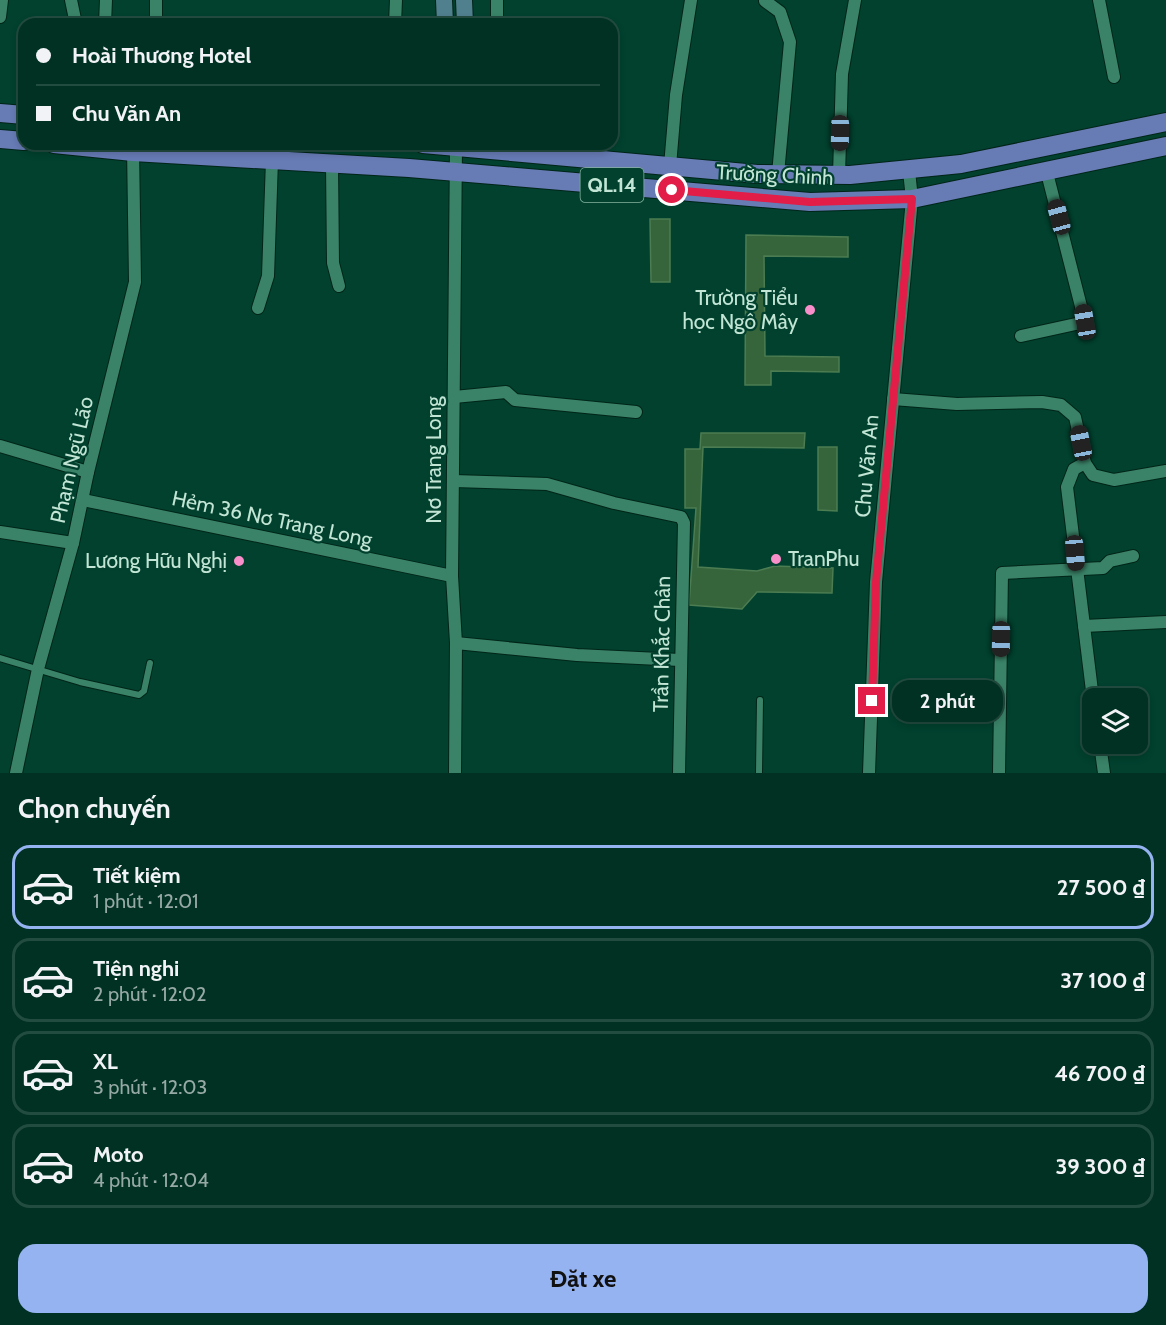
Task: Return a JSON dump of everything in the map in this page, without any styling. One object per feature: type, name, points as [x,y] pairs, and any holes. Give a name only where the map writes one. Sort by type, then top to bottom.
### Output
[{"type":"main road","points":[[0,113],[18,114]]},
{"type":"main road","name":"Trường Chinh","points":[[514,150],[670,166],[778,174],[839,175],[909,171],[1006,156],[1166,122]]},
{"type":"main road","points":[[0,139],[18,140]]},
{"type":"main road","name":"Trường Chinh","points":[[156,150],[456,172],[810,202],[912,199],[1166,146]]},
{"type":"street","points":[[0,17],[2,0]]},
{"type":"street","points":[[71,0],[75,18]]},
{"type":"street","points":[[105,18],[106,0]]},
{"type":"street","points":[[156,0],[156,18]]},
{"type":"street","points":[[395,18],[396,0]]},
{"type":"street","points":[[444,0],[445,18]]},
{"type":"street","points":[[464,0],[465,18]]},
{"type":"street","points":[[497,0],[497,18]]},
{"type":"street","points":[[670,166],[676,95],[691,0]]},
{"type":"street","points":[[839,175],[842,74],[855,0]]},
{"type":"street","points":[[1099,0],[1113,77]]},
{"type":"street","points":[[765,1],[780,12],[790,42],[778,174]]},
{"type":"street","name":"Phạm Ngũ Lão","points":[[16,773],[38,669],[84,500],[88,471],[135,282],[133,150]]},
{"type":"street","name":"Nơ Trang Long","points":[[456,150],[452,576],[456,643],[456,773]]},
{"type":"street","points":[[258,308],[268,276],[272,160]]},
{"type":"street","points":[[332,164],[333,262],[339,286]]},
{"type":"street","name":"Chu Văn An","points":[[869,773],[876,582],[912,199],[909,171]]},
{"type":"street","points":[[1021,336],[1085,322],[1047,172]]},
{"type":"street","points":[[454,397],[506,392],[516,400],[636,412]]},
{"type":"street","points":[[893,399],[957,404],[1042,402],[1061,405],[1075,417],[1085,463],[1093,475],[1106,480],[1166,471]]},
{"type":"street","points":[[0,446],[88,471]]},
{"type":"street","points":[[1085,463],[1074,469],[1067,487],[1092,688]]},
{"type":"street","name":"Trần Khắc Chân","points":[[454,482],[547,484],[614,503],[681,518],[684,522],[679,773]]},
{"type":"street","name":"Hẻm 36 Nơ Trang Long","points":[[84,500],[452,576]]},
{"type":"street","points":[[0,532],[73,543]]},
{"type":"street","points":[[999,773],[1002,573],[1103,568],[1110,561],[1133,556]]},
{"type":"street","points":[[1084,626],[1166,622]]},
{"type":"street","points":[[456,643],[577,655],[680,660]]},
{"type":"street","points":[[1101,754],[1104,773]]},
{"type":"lane","points":[[0,658],[139,695],[144,691],[150,663]]},
{"type":"lane","points":[[759,773],[760,700]]},
{"type":"building","points":[[650,219],[670,219],[670,282],[651,282]]},
{"type":"building","points":[[746,235],[848,237],[848,257],[764,256],[765,356],[839,357],[839,372],[771,371],[771,385],[745,385]]},
{"type":"building","points":[[701,433],[805,433],[804,448],[703,447],[698,567],[757,571],[775,566],[833,568],[832,593],[757,592],[742,609],[689,605],[696,508],[685,508],[685,449],[700,449]]},
{"type":"building","points":[[818,447],[837,447],[837,511],[818,510]]},
{"type":"place","name":"Trường Tiểu học Ngô Mây","points":[[810,310]]},
{"type":"place","name":"TranPhu","points":[[776,559]]},
{"type":"place","name":"Lương Hữu Nghị","points":[[239,561]]},
{"type":"route","points":[[672,190],[810,202],[912,199],[876,582],[872,701]]}]
